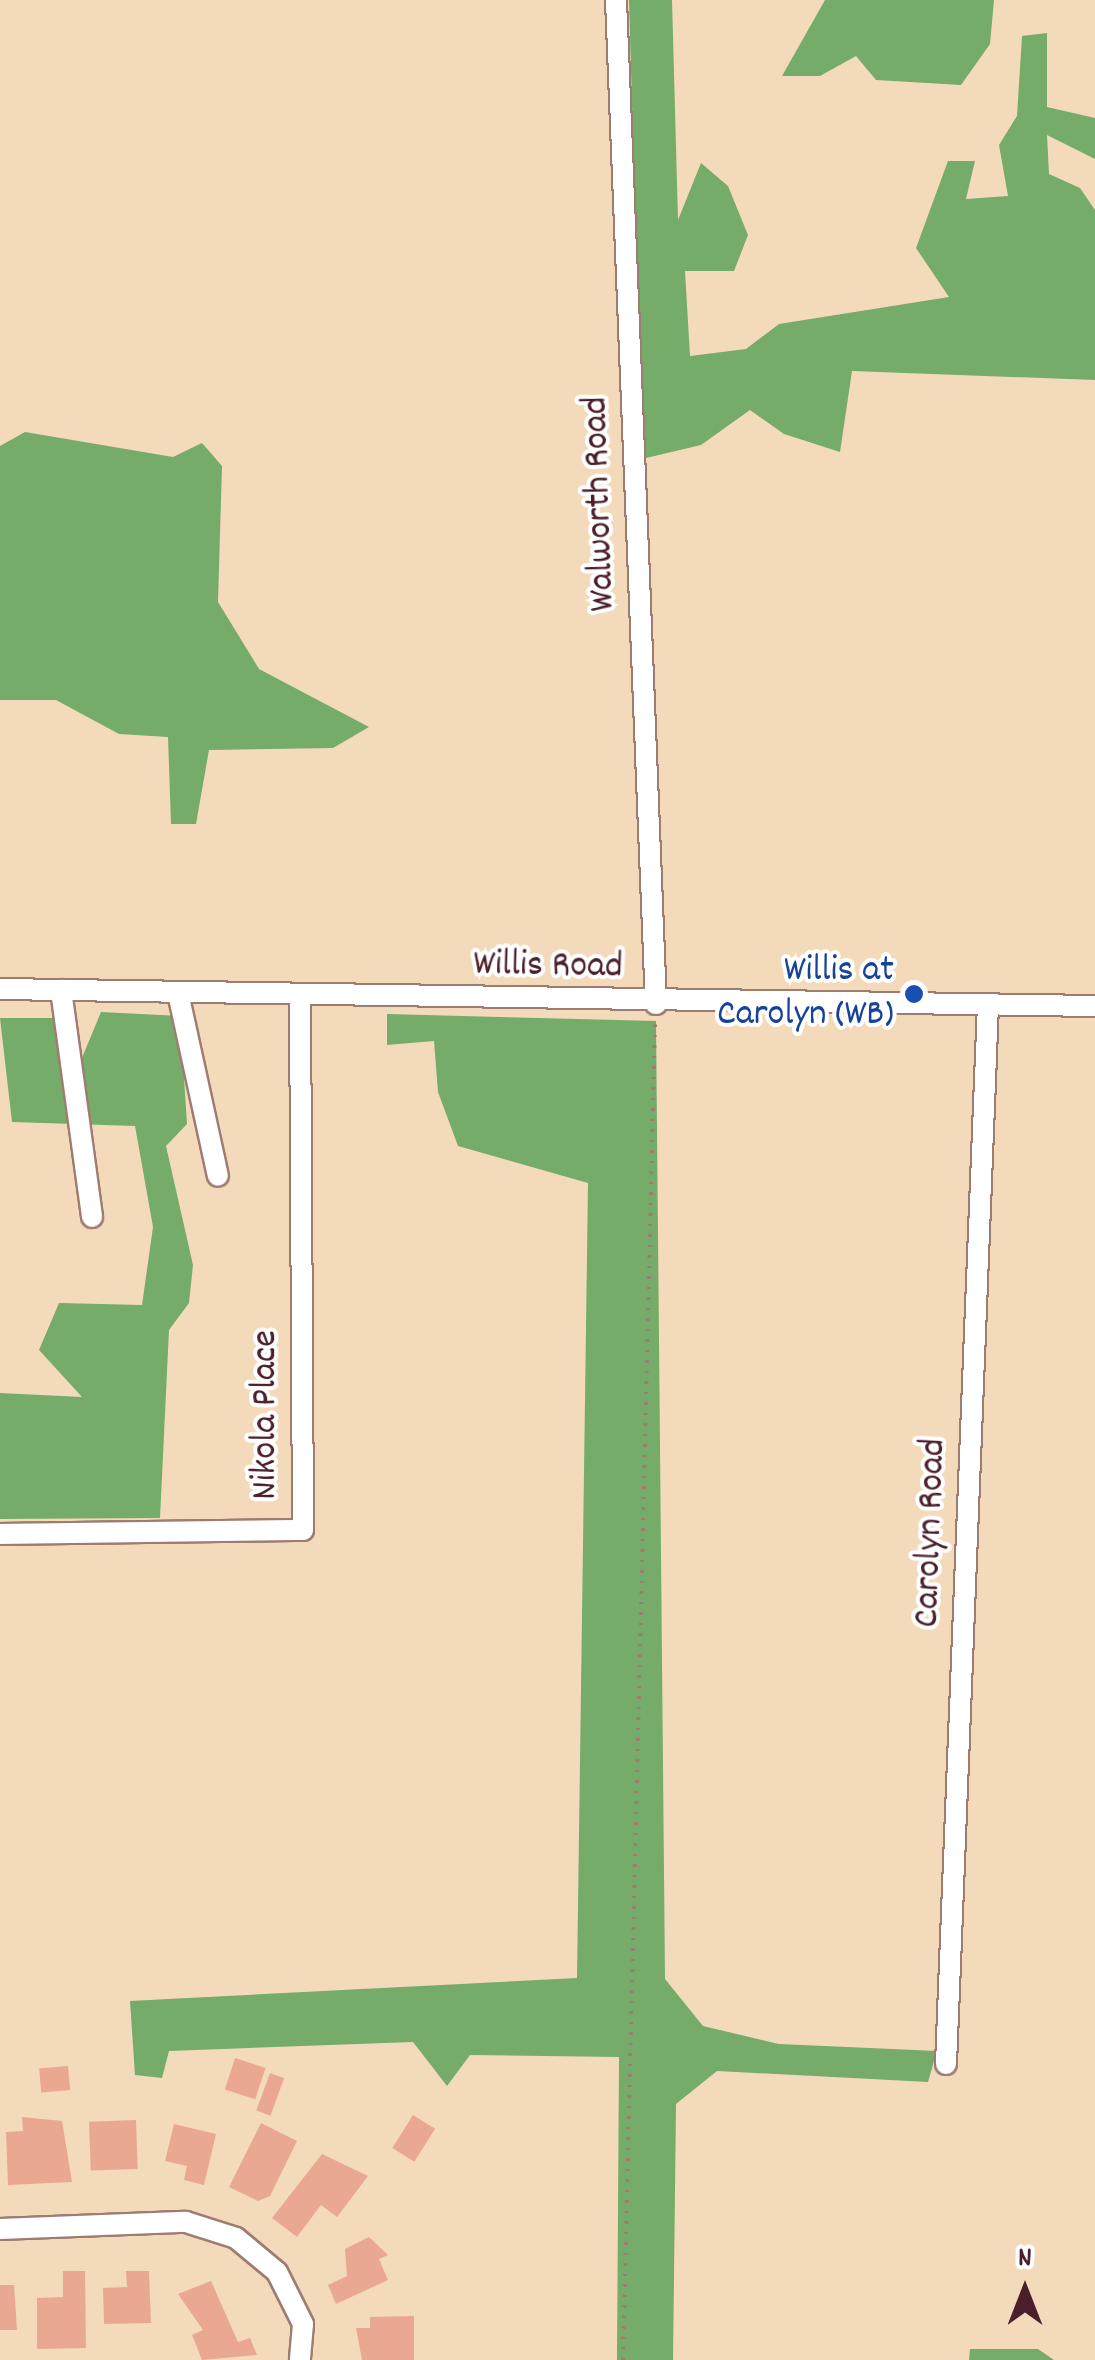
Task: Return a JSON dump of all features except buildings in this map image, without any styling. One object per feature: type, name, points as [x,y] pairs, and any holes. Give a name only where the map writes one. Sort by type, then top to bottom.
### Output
[{"type":"street","name":"Walworth Road","points":[[616,0],[656,1004]]},
{"type":"street","name":"Willis Road","points":[[0,989],[656,1004],[1095,1006]]},
{"type":"street","points":[[60,990],[92,1217]]},
{"type":"street","points":[[178,993],[218,1176]]},
{"type":"street","name":"Nikola Place","points":[[0,1534],[303,1530],[300,996]]},
{"type":"street","name":"Carolyn Road","points":[[946,2064],[988,1006]]},
{"type":"street","points":[[0,2229],[186,2222],[236,2238],[277,2272],[304,2324],[300,2360]]},
{"type":"path","points":[[623,2360],[656,1004]]},
{"type":"green space","points":[[629,0],[672,0],[678,220],[701,163],[728,186],[748,235],[734,271],[685,271],[690,356],[746,349],[779,324],[949,297],[916,248],[948,161],[975,161],[966,199],[1008,196],[999,145],[1017,116],[1022,36],[1047,33],[1047,107],[1095,118],[1095,159],[1047,135],[1049,174],[1080,188],[1095,210],[1095,380],[852,371],[840,452],[784,434],[750,410],[701,445],[642,459]]},
{"type":"green space","points":[[825,0],[994,0],[990,44],[961,85],[876,80],[856,56],[820,76],[782,76]]},
{"type":"green space","points":[[25,432],[173,457],[202,443],[222,466],[218,602],[259,669],[369,727],[333,748],[209,750],[196,824],[171,824],[168,737],[119,734],[56,700],[0,700],[0,446]]},
{"type":"green space","points":[[101,1012],[180,1016],[187,1124],[166,1146],[193,1265],[189,1303],[169,1330],[160,1518],[0,1519],[0,1393],[82,1397],[39,1350],[59,1303],[142,1305],[153,1227],[135,1126],[12,1122],[0,1018],[59,1018],[72,1082]]},
{"type":"green space","points":[[387,1014],[656,1021],[665,1979],[703,2026],[779,2044],[937,2051],[928,2082],[717,2071],[676,2104],[673,2360],[617,2360],[619,2057],[470,2055],[447,2086],[413,2042],[169,2051],[162,2078],[135,2075],[130,2001],[577,1978],[588,1183],[458,1146],[438,1092],[434,1041],[387,1045]]},
{"type":"green space","points":[[970,2349],[1038,2349],[1054,2360],[969,2360]]},
{"type":"place","name":"Willis at Carolyn (WB)","points":[[914,994]]}]
